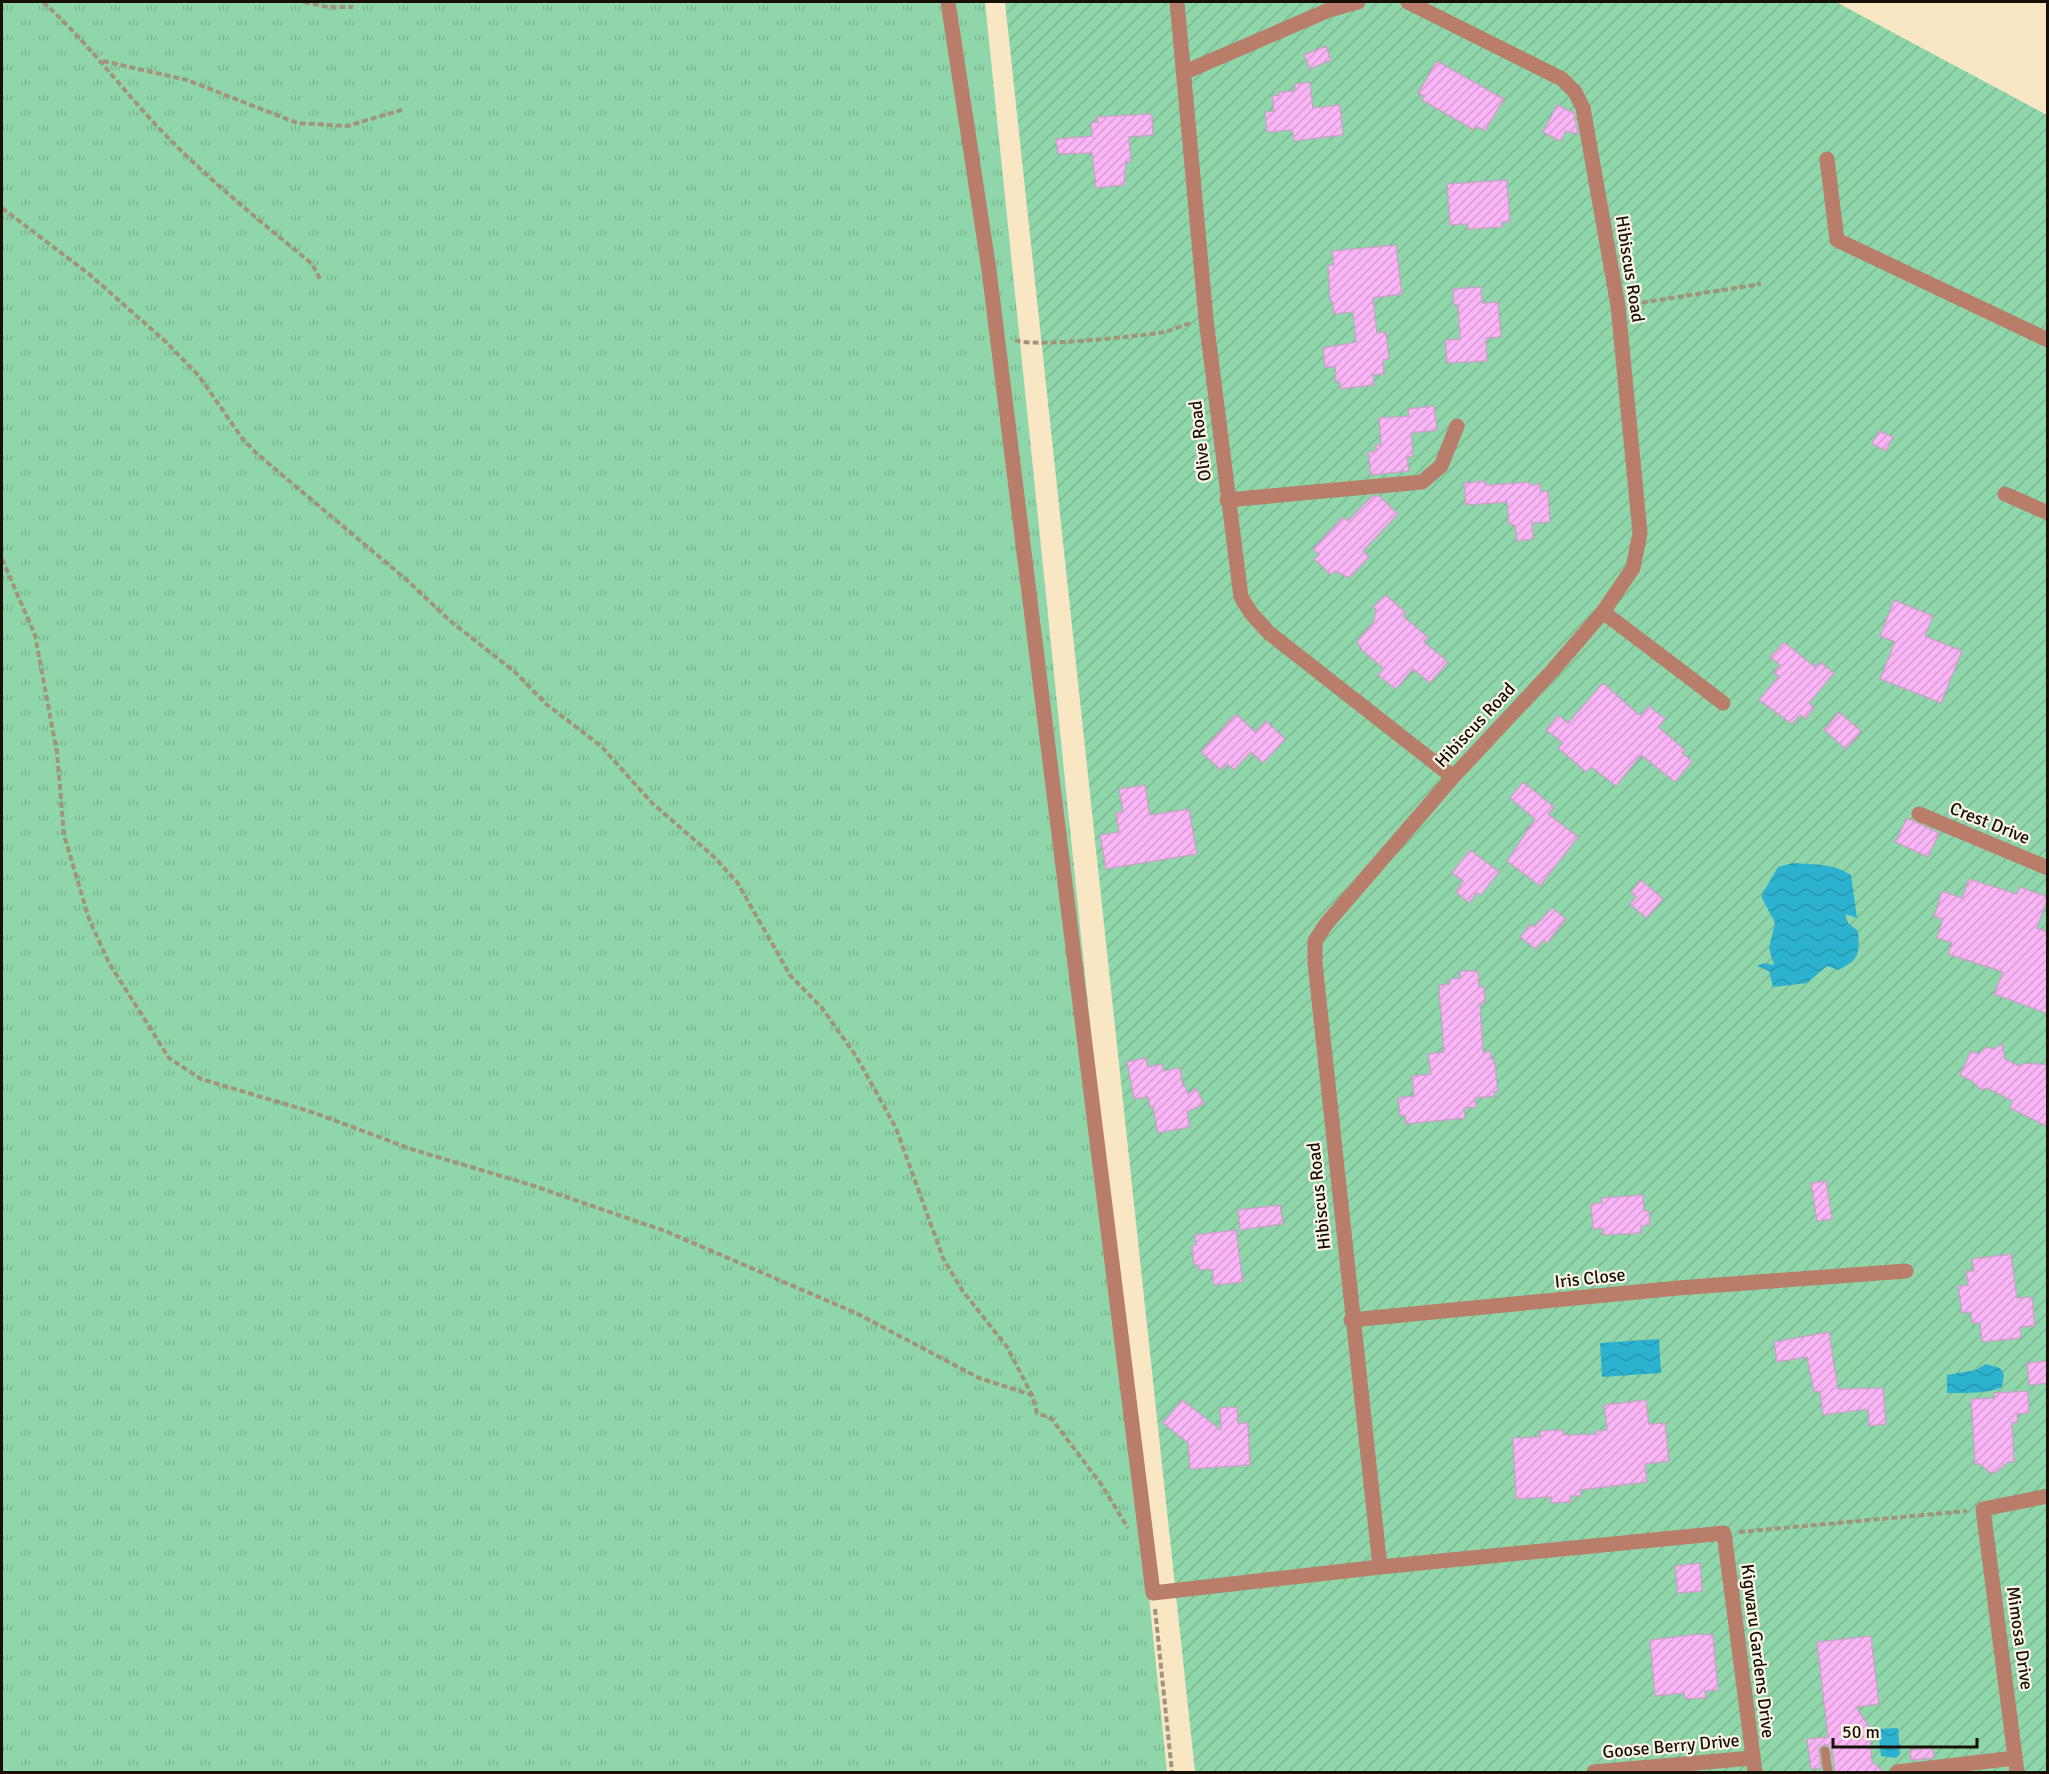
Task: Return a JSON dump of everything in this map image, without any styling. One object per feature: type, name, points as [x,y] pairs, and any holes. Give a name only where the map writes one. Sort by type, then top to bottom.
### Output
[{"type":"street","points":[[948,2],[996,330],[1153,1593],[1380,1567],[1724,1533]]},
{"type":"street","name":"Olive Road","points":[[1177,2],[1206,319],[1236,575],[1241,597],[1251,614],[1269,633],[1453,777]]},
{"type":"street","points":[[1185,72],[1329,10],[1358,2]]},
{"type":"street","name":"Hibiscus Road","points":[[1380,1567],[1352,1320],[1315,963],[1315,940],[1327,923],[1453,777],[1553,670],[1603,612],[1633,568],[1640,533],[1618,306],[1583,108],[1575,92],[1562,79],[1408,2]]},
{"type":"street","points":[[1827,159],[1837,240],[2048,340]]},
{"type":"street","points":[[1227,500],[1422,482],[1442,466],[1457,426]]},
{"type":"street","points":[[2005,494],[2048,513]]},
{"type":"street","points":[[1603,612],[1723,703]]},
{"type":"street","name":"Crest Drive","points":[[1918,814],[2048,868]]},
{"type":"street","name":"Iris Close","points":[[1352,1320],[1906,1271]]},
{"type":"street","points":[[1983,1509],[2048,1496]]},
{"type":"street","name":"Mimosa Drive","points":[[1983,1509],[2016,1765]]},
{"type":"street","name":"Kigwaru Gardens Drive","points":[[1724,1533],[1753,1765]]},
{"type":"street","name":"Goose Berry Drive","points":[[1594,1773],[1753,1765]]},
{"type":"street","points":[[1897,1773],[2016,1765]]},
{"type":"lane","points":[[1825,1751],[1828,1773]]},
{"type":"path","points":[[43,2],[76,32],[146,114],[222,190],[312,264],[321,281]]},
{"type":"path","points":[[304,2],[328,8],[352,7]]},
{"type":"path","points":[[102,61],[187,80],[297,123],[347,126],[402,110]]},
{"type":"path","points":[[2,208],[89,274],[166,342],[199,376],[220,409],[256,453],[408,581],[449,620],[514,672],[546,704],[601,746],[652,803],[713,856],[737,882],[790,975],[822,1008],[856,1056],[896,1128],[943,1258],[962,1290],[1007,1347],[1032,1395],[1037,1413],[1051,1418],[1101,1484],[1125,1525],[1148,1549]]},
{"type":"path","points":[[1618,306],[1761,284]]},
{"type":"path","points":[[996,330],[1021,343],[1050,344],[1160,333],[1206,319]]},
{"type":"path","points":[[2,560],[35,634],[57,753],[63,835],[89,919],[109,963],[169,1058],[201,1079],[312,1112],[414,1150],[531,1185],[665,1231],[856,1313],[980,1378],[1032,1395]]},
{"type":"path","points":[[1724,1533],[1983,1509]]},
{"type":"path","points":[[1153,1593],[1172,1773]]},
{"type":"green space","points":[[2,2],[985,2],[1167,1772],[2,1772]]},
{"type":"green space","points":[[1005,2],[1836,2],[2047,115],[2047,1772],[1195,1772]]},
{"type":"water","points":[[1793,863],[1830,866],[1851,875],[1857,918],[1845,914],[1848,923],[1858,931],[1859,945],[1854,959],[1838,970],[1827,966],[1807,983],[1773,987],[1769,971],[1757,966],[1764,963],[1774,965],[1769,948],[1775,923],[1761,896],[1778,867]]},
{"type":"water","points":[[1659,1339],[1661,1373],[1602,1377],[1600,1343]]},
{"type":"water","points":[[1986,1364],[2000,1368],[2004,1375],[2002,1387],[1984,1392],[1947,1393],[1947,1375],[1976,1370]]},
{"type":"water","points":[[1898,1728],[1900,1754],[1896,1758],[1881,1756],[1878,1729]]},
{"type":"building","points":[[1326,46],[1331,60],[1310,69],[1304,55]]},
{"type":"building","points":[[1437,61],[1504,99],[1485,131],[1476,126],[1474,130],[1422,100],[1424,96],[1418,93]]},
{"type":"building","points":[[1310,82],[1313,108],[1340,105],[1343,135],[1294,141],[1292,130],[1267,132],[1265,112],[1274,111],[1272,96],[1279,95],[1279,92],[1295,91],[1295,84]]},
{"type":"building","points":[[1557,105],[1574,113],[1578,134],[1566,131],[1560,141],[1543,132]]},
{"type":"building","points":[[1152,115],[1153,135],[1129,137],[1131,162],[1126,162],[1124,185],[1096,188],[1092,153],[1058,154],[1056,139],[1092,136],[1091,122],[1098,122],[1097,117]]},
{"type":"building","points":[[1507,180],[1510,222],[1502,222],[1502,227],[1468,229],[1468,224],[1450,225],[1447,184]]},
{"type":"building","points":[[1396,245],[1402,294],[1373,298],[1377,333],[1386,332],[1389,359],[1383,360],[1384,374],[1373,375],[1374,385],[1340,389],[1340,382],[1336,382],[1335,367],[1325,367],[1323,348],[1356,342],[1353,312],[1334,314],[1332,301],[1330,301],[1328,265],[1334,265],[1332,251]]},
{"type":"building","points":[[1481,287],[1482,303],[1498,302],[1501,337],[1486,338],[1487,361],[1447,363],[1445,340],[1460,339],[1458,305],[1454,305],[1453,289]]},
{"type":"building","points":[[1434,406],[1437,430],[1411,433],[1413,456],[1407,457],[1409,471],[1371,475],[1368,452],[1376,451],[1376,445],[1381,445],[1379,418],[1409,416],[1408,409]]},
{"type":"building","points":[[1879,431],[1893,437],[1886,451],[1872,444]]},
{"type":"building","points":[[1485,481],[1485,484],[1490,485],[1529,482],[1530,485],[1540,484],[1541,492],[1548,491],[1550,522],[1532,523],[1533,539],[1517,541],[1515,525],[1509,525],[1507,502],[1466,505],[1464,483]]},
{"type":"building","points":[[1372,496],[1379,496],[1398,514],[1363,551],[1369,557],[1349,578],[1335,571],[1331,575],[1314,559],[1319,555],[1313,549],[1343,517],[1348,521]]},
{"type":"building","points":[[1386,595],[1406,613],[1403,616],[1428,637],[1424,642],[1448,662],[1430,683],[1413,669],[1396,689],[1378,675],[1384,669],[1362,650],[1357,642],[1374,621],[1376,609],[1373,607]]},
{"type":"building","points":[[1894,600],[1933,616],[1925,636],[1962,651],[1941,703],[1880,679],[1895,642],[1880,636]]},
{"type":"building","points":[[1784,642],[1815,667],[1820,662],[1834,673],[1809,703],[1814,708],[1805,719],[1800,715],[1792,724],[1759,700],[1779,676],[1774,673],[1780,665],[1770,657]]},
{"type":"building","points":[[1603,683],[1638,714],[1641,715],[1649,706],[1665,719],[1658,727],[1685,750],[1682,753],[1692,761],[1675,782],[1641,755],[1616,786],[1591,767],[1586,772],[1558,748],[1563,743],[1546,730],[1558,715],[1568,723]]},
{"type":"building","points":[[1839,712],[1861,731],[1846,749],[1824,730]]},
{"type":"building","points":[[1236,714],[1255,732],[1266,721],[1285,739],[1263,763],[1251,752],[1234,770],[1227,764],[1221,770],[1201,752]]},
{"type":"building","points":[[1523,782],[1554,807],[1548,814],[1578,837],[1540,886],[1507,861],[1535,819],[1510,798]]},
{"type":"building","points":[[1145,785],[1150,815],[1189,809],[1197,854],[1106,869],[1100,835],[1119,832],[1116,813],[1123,812],[1119,789]]},
{"type":"building","points":[[1907,818],[1939,833],[1928,857],[1895,842]]},
{"type":"building","points":[[1470,850],[1499,872],[1481,895],[1477,893],[1469,903],[1456,892],[1463,881],[1452,873]]},
{"type":"building","points":[[1969,879],[2017,894],[2020,887],[2048,897],[2037,928],[2048,932],[2048,1014],[1994,994],[2003,972],[1948,954],[1952,943],[1937,938],[1943,919],[1934,917],[1942,891],[1962,898]]},
{"type":"building","points":[[1641,880],[1663,899],[1646,918],[1630,904],[1636,897],[1631,892]]},
{"type":"building","points":[[1552,908],[1566,919],[1547,943],[1543,940],[1536,949],[1520,937],[1530,924],[1534,927]]},
{"type":"building","points":[[1460,971],[1478,971],[1479,987],[1484,987],[1485,1003],[1480,1003],[1483,1052],[1490,1051],[1491,1059],[1494,1058],[1498,1091],[1494,1092],[1495,1096],[1475,1098],[1476,1107],[1464,1108],[1465,1118],[1406,1124],[1405,1115],[1400,1116],[1398,1098],[1414,1096],[1412,1076],[1431,1074],[1428,1054],[1444,1052],[1439,990],[1440,985],[1450,984],[1450,979],[1460,978]]},
{"type":"building","points":[[2002,1044],[2005,1059],[2019,1066],[2025,1063],[2048,1065],[2048,1127],[2010,1108],[2013,1101],[1987,1088],[1981,1090],[1972,1081],[1960,1075],[1971,1051],[1978,1054],[1987,1047],[1994,1049]]},
{"type":"building","points":[[1146,1058],[1148,1067],[1162,1064],[1163,1071],[1180,1068],[1183,1086],[1188,1094],[1196,1088],[1204,1104],[1187,1112],[1190,1127],[1158,1133],[1153,1107],[1150,1107],[1148,1097],[1134,1099],[1127,1062]]},
{"type":"building","points":[[1826,1181],[1832,1219],[1817,1221],[1811,1183]]},
{"type":"building","points":[[1643,1195],[1644,1211],[1649,1211],[1650,1225],[1641,1226],[1641,1233],[1603,1235],[1603,1228],[1593,1229],[1591,1204],[1602,1203],[1601,1198]]},
{"type":"building","points":[[1280,1205],[1283,1224],[1240,1230],[1238,1210]]},
{"type":"building","points":[[1236,1230],[1243,1282],[1214,1285],[1212,1269],[1199,1270],[1198,1265],[1194,1265],[1192,1246],[1196,1245],[1195,1235]]},
{"type":"building","points":[[2011,1254],[2017,1298],[2032,1297],[2035,1326],[2020,1327],[2021,1338],[1982,1342],[1980,1323],[1972,1323],[1971,1312],[1962,1313],[1958,1286],[1968,1285],[1966,1271],[1974,1271],[1972,1259]]},
{"type":"building","points":[[1829,1332],[1838,1389],[1883,1388],[1886,1424],[1869,1426],[1868,1409],[1823,1415],[1820,1391],[1814,1392],[1807,1357],[1777,1362],[1774,1342]]},
{"type":"building","points":[[2048,1361],[2048,1383],[2029,1385],[2027,1363]]},
{"type":"building","points":[[2028,1391],[2029,1413],[2017,1414],[2018,1422],[2012,1423],[2014,1462],[2008,1462],[1995,1473],[1989,1472],[1980,1464],[1975,1464],[1971,1399],[1995,1398],[1994,1393]]},
{"type":"building","points":[[1182,1400],[1221,1430],[1220,1408],[1237,1407],[1238,1423],[1248,1423],[1250,1465],[1190,1469],[1188,1443],[1163,1423]]},
{"type":"building","points":[[1646,1400],[1649,1424],[1665,1423],[1669,1461],[1645,1464],[1647,1482],[1580,1490],[1581,1496],[1570,1496],[1571,1502],[1551,1503],[1551,1497],[1516,1499],[1513,1438],[1540,1437],[1540,1431],[1563,1430],[1564,1435],[1596,1434],[1596,1431],[1607,1430],[1604,1405]]},
{"type":"building","points":[[1700,1563],[1702,1591],[1678,1593],[1675,1566]]},
{"type":"building","points":[[1700,1634],[1713,1635],[1718,1690],[1705,1691],[1706,1698],[1685,1699],[1684,1693],[1655,1696],[1650,1640]]},
{"type":"building","points":[[1871,1636],[1879,1704],[1856,1707],[1874,1734],[1870,1740],[1872,1762],[1885,1773],[1835,1773],[1832,1749],[1825,1744],[1819,1749],[1821,1768],[1811,1769],[1807,1739],[1828,1737],[1817,1642]]},
{"type":"building","points":[[1933,1748],[1934,1758],[1911,1760],[1910,1750]]}]
